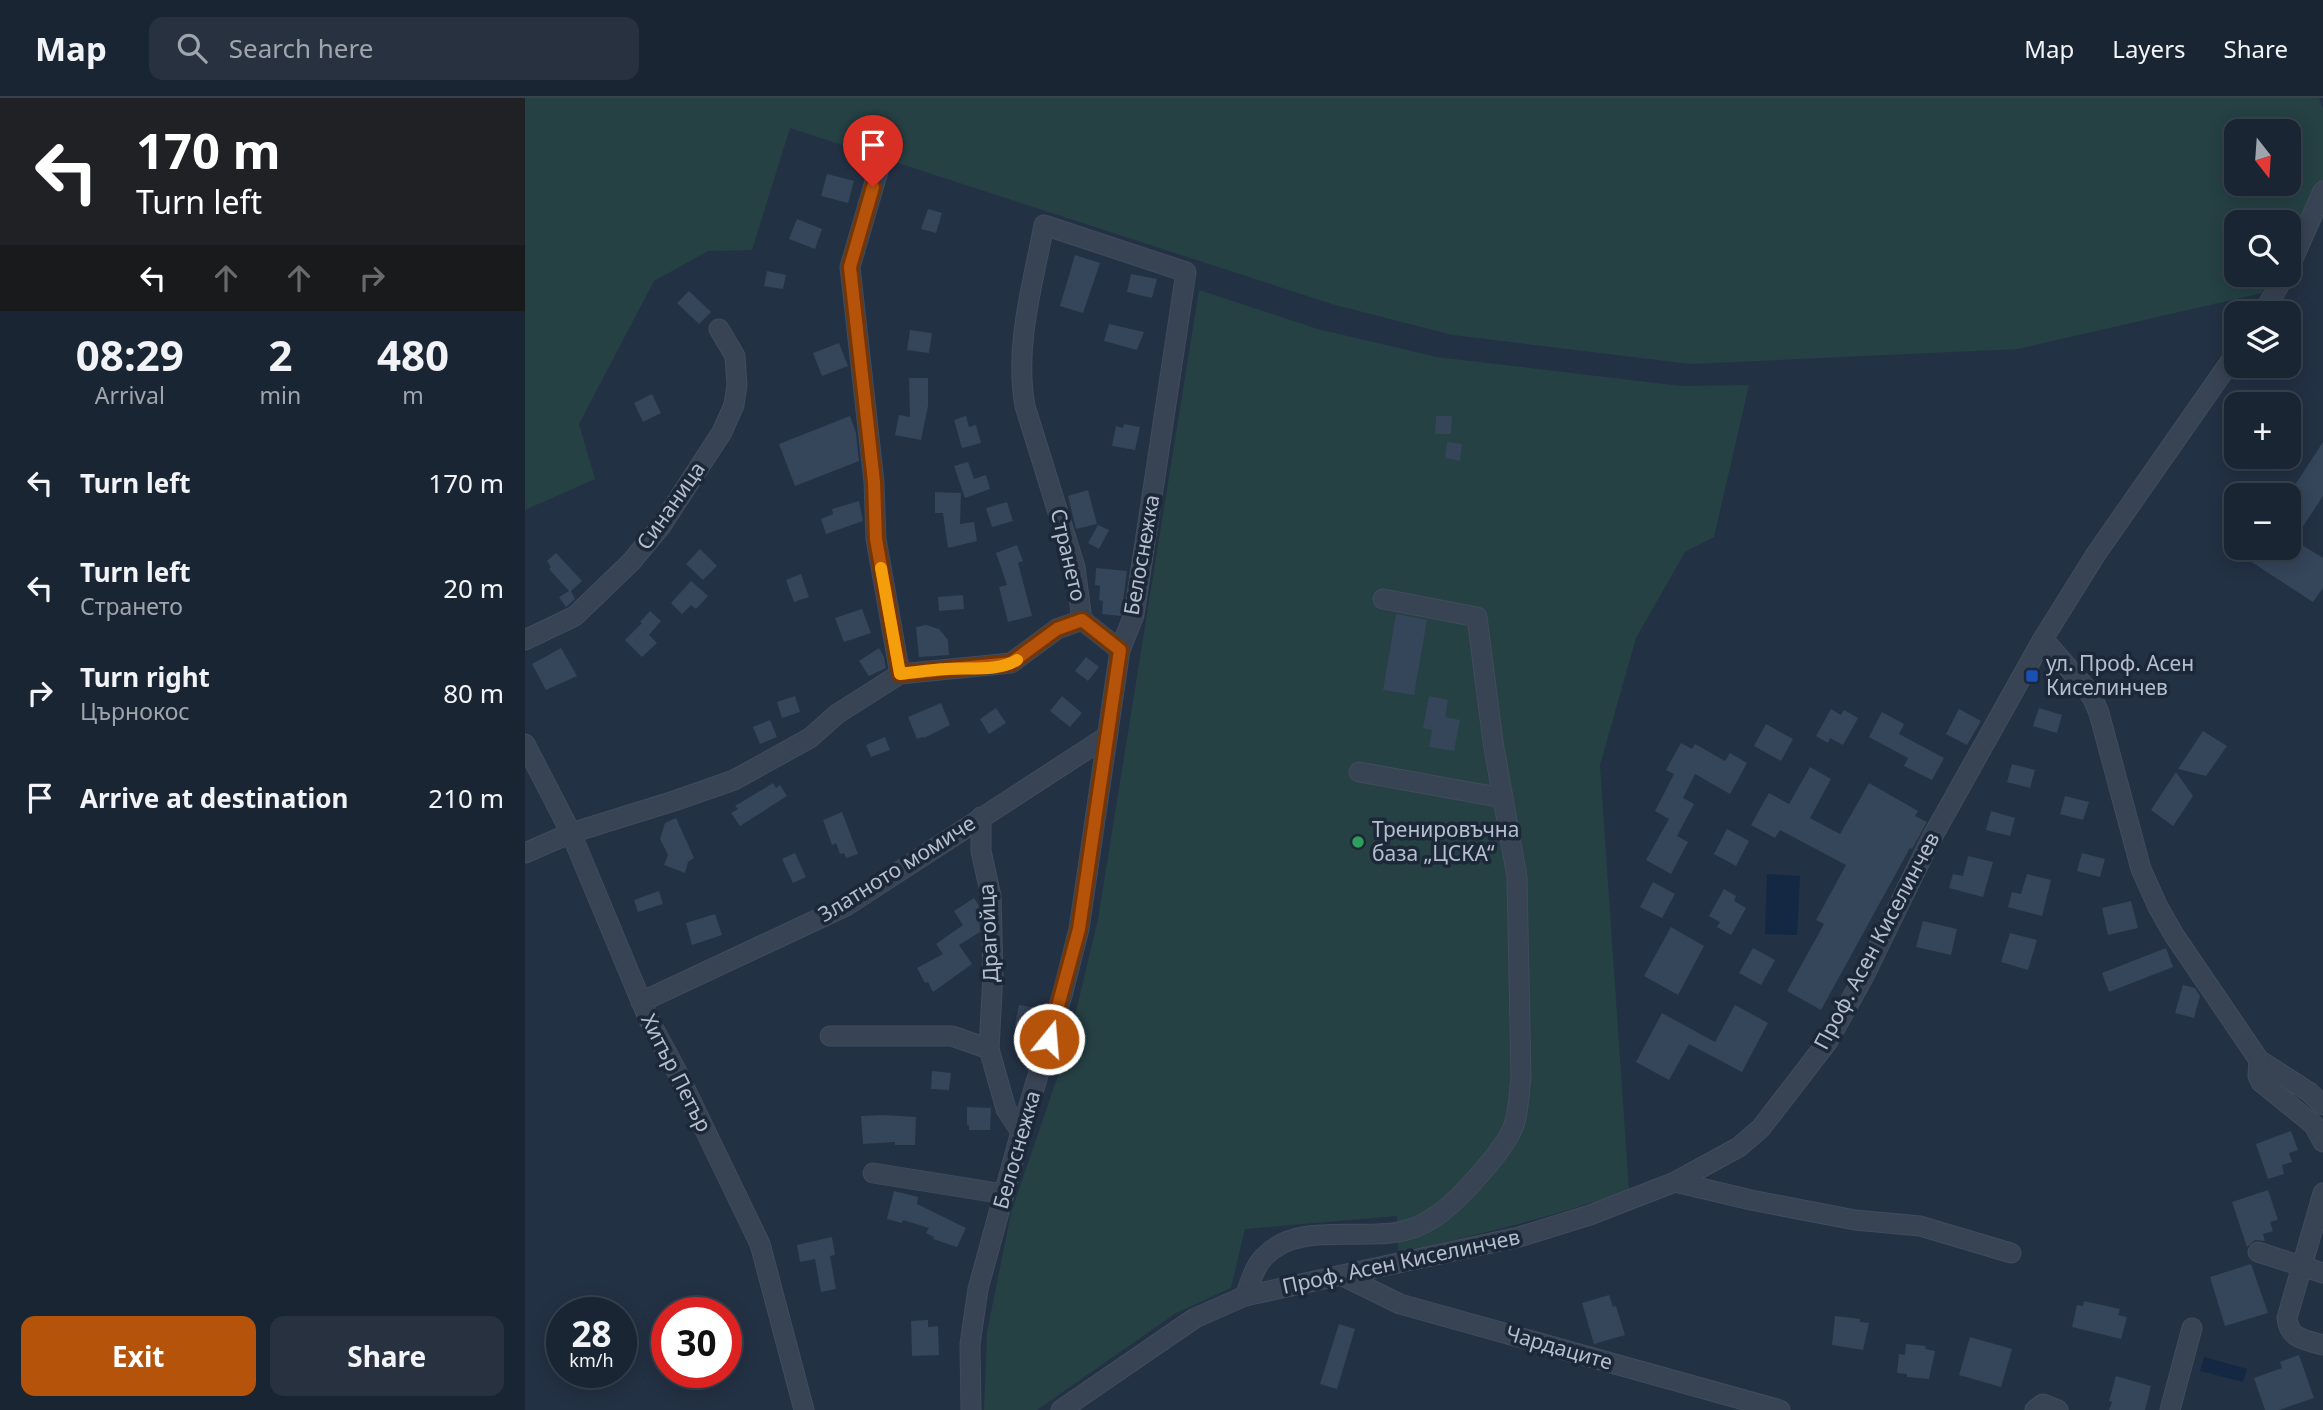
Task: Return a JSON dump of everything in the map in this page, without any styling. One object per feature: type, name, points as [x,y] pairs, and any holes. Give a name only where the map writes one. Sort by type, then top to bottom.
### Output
[{"type":"street","points":[[881,161],[850,267],[874,482],[876,539],[900,674]]},
{"type":"street","points":[[2301,241],[2323,191]]},
{"type":"street","name":"Странето","points":[[525,853],[571,833],[734,780],[810,738],[837,714],[900,674],[1011,663],[1057,629],[1082,620],[1075,568],[1025,406],[1021,385],[1023,335],[1044,225]]},
{"type":"street","name":"Белоснежка","points":[[971,1410],[970,1344],[978,1289],[1079,929],[1120,650],[1134,615],[1186,272],[1044,225]]},
{"type":"street","name":"Синаница","points":[[525,640],[575,616],[631,562],[661,526],[722,432],[734,405],[737,385],[735,356],[719,328]]},
{"type":"street","name":"Проф. Асен Киселинчев","points":[[1061,1410],[1195,1318],[1245,1296],[1519,1237],[1590,1215],[1675,1182],[1739,1147],[1762,1128],[1828,1041],[1864,976],[1931,839],[2043,639],[2096,554],[2224,371]]},
{"type":"street","points":[[1245,1296],[1264,1257],[1282,1245],[1312,1236],[1398,1232],[1433,1219],[1447,1208],[1484,1168],[1514,1126],[1521,1077],[1518,902],[1513,849],[1485,685],[1477,617],[1383,598]]},
{"type":"street","points":[[1082,620],[1120,650]]},
{"type":"street","points":[[2043,639],[2093,699],[2134,848],[2158,907],[2174,935],[2259,1060],[2309,1092],[2323,1105]]},
{"type":"street","name":"Златното момиче","points":[[641,1002],[846,906],[1106,737]]},
{"type":"street","name":"Хитър Петър","points":[[525,744],[571,833],[641,1002],[760,1244],[804,1410]]},
{"type":"street","points":[[1359,772],[1503,798]]},
{"type":"street","name":"Драгойца","points":[[981,817],[981,851],[991,896],[993,974],[989,1049],[1006,1109],[1021,1132]]},
{"type":"street","points":[[830,1036],[952,1037],[989,1049]]},
{"type":"street","points":[[2259,1060],[2258,1076],[2261,1082],[2314,1125],[2323,1142]]},
{"type":"street","points":[[873,1173],[1003,1194]]},
{"type":"street","points":[[1675,1182],[1855,1220],[1920,1226],[2011,1253]]},
{"type":"street","points":[[2323,1193],[2287,1318],[2295,1337],[2323,1345]]},
{"type":"street","points":[[2258,1252],[2323,1273]]},
{"type":"street","name":"Чардаците","points":[[1341,1275],[1401,1304],[1780,1410]]},
{"type":"street","points":[[2170,1410],[2192,1328]]},
{"type":"street","points":[[2035,1410],[2043,1404],[2058,1410]]},
{"type":"green space","points":[[525,98],[2319,98],[2323,108],[2323,207],[2319,184],[2301,218],[2301,210],[2224,210],[2224,287],[2265,287],[2262,293],[2018,349],[1690,364],[1453,335],[1335,305],[790,128],[752,250],[708,251],[654,281],[579,424],[595,479],[525,510]]},
{"type":"green space","name":"Тренировъчна база „ЦСКА“","points":[[1199,290],[1318,329],[1437,357],[1681,386],[1749,385],[1714,537],[1685,552],[1636,638],[1600,765],[1629,1190],[1515,1225],[1398,1252],[1397,1216],[1245,1229],[1231,1288],[1176,1313],[1037,1410],[984,1410],[987,1332],[1011,1213],[1067,1049],[1098,919]]},
{"type":"water","points":[[1767,874],[1800,876],[1797,935],[1765,934]]},
{"type":"water","points":[[2204,1357],[2247,1369],[2243,1382],[2200,1371]]},
{"type":"building","points":[[827,174],[854,181],[848,203],[821,196]]},
{"type":"building","points":[[928,209],[942,213],[936,233],[921,229]]},
{"type":"building","points":[[797,219],[822,229],[815,249],[789,239]]},
{"type":"building","points":[[1075,255],[1100,263],[1083,313],[1060,306]]},
{"type":"building","points":[[767,271],[786,275],[783,289],[764,286]]},
{"type":"building","points":[[1131,274],[1157,279],[1152,298],[1127,292]]},
{"type":"building","points":[[689,291],[711,312],[699,324],[677,303]]},
{"type":"building","points":[[1109,324],[1144,332],[1137,350],[1104,341]]},
{"type":"building","points":[[910,330],[932,333],[929,353],[907,350]]},
{"type":"building","points":[[839,343],[848,366],[822,376],[813,353]]},
{"type":"building","points":[[909,378],[928,378],[928,406],[921,440],[895,435],[899,415],[910,417]]},
{"type":"building","points":[[652,394],[661,413],[643,422],[634,403]]},
{"type":"building","points":[[850,416],[856,433],[859,461],[795,486],[779,444]]},
{"type":"building","points":[[966,416],[969,427],[976,425],[981,443],[962,448],[954,420]]},
{"type":"building","points":[[1436,416],[1452,416],[1451,434],[1435,434]]},
{"type":"building","points":[[1124,424],[1140,427],[1135,450],[1112,446],[1116,426],[1123,428]]},
{"type":"building","points":[[1447,442],[1462,444],[1460,461],[1445,458]]},
{"type":"building","points":[[2323,442],[2323,496],[2301,529],[2301,483],[2296,483]]},
{"type":"building","points":[[968,462],[974,479],[986,475],[990,489],[965,498],[954,466]]},
{"type":"building","points":[[1088,490],[1097,524],[1076,529],[1068,496]]},
{"type":"building","points":[[935,492],[961,493],[960,524],[974,522],[977,541],[948,548],[943,513],[935,513]]},
{"type":"building","points":[[859,501],[863,521],[826,534],[821,519],[833,514],[832,509]]},
{"type":"building","points":[[1007,502],[1013,521],[992,527],[986,508]]},
{"type":"building","points":[[1098,525],[1109,530],[1099,549],[1088,543]]},
{"type":"building","points":[[2301,544],[2323,558],[2323,588],[2313,602],[2249,560],[2301,560]]},
{"type":"building","points":[[1017,545],[1023,561],[1018,563],[1032,616],[1008,622],[999,587],[1007,585],[996,553]]},
{"type":"building","points":[[700,549],[717,566],[703,580],[686,564]]},
{"type":"building","points":[[556,553],[582,581],[571,591],[575,599],[566,607],[559,597],[569,591],[549,569],[551,567],[547,561]]},
{"type":"building","points":[[1096,568],[1127,571],[1121,616],[1102,614],[1100,586],[1095,585]]},
{"type":"building","points":[[801,574],[809,597],[794,602],[786,580]]},
{"type":"building","points":[[691,581],[708,596],[696,609],[691,605],[682,614],[671,603]]},
{"type":"building","points":[[963,595],[964,609],[939,611],[938,597]]},
{"type":"building","points":[[862,609],[871,633],[844,642],[835,618]]},
{"type":"building","points":[[650,611],[661,621],[649,635],[657,643],[642,657],[625,640]]},
{"type":"building","points":[[1396,614],[1427,620],[1414,695],[1383,690]]},
{"type":"building","points":[[926,625],[939,629],[948,640],[949,655],[919,657],[916,627]]},
{"type":"building","points":[[561,648],[577,676],[546,690],[532,664]]},
{"type":"building","points":[[879,648],[886,668],[869,676],[859,661]]},
{"type":"building","points":[[1086,657],[1099,667],[1088,681],[1075,671]]},
{"type":"building","points":[[795,696],[800,712],[782,718],[777,702]]},
{"type":"building","points":[[1062,696],[1082,713],[1070,727],[1050,711]]},
{"type":"building","points":[[1429,696],[1448,700],[1445,717],[1460,720],[1454,751],[1429,747],[1432,730],[1423,728]]},
{"type":"building","points":[[941,703],[950,725],[917,739],[908,717]]},
{"type":"building","points":[[996,708],[1006,723],[989,734],[980,719]]},
{"type":"building","points":[[2039,708],[2062,715],[2057,733],[2033,726]]},
{"type":"building","points":[[1831,709],[1841,715],[1844,710],[1858,718],[1843,745],[1830,738],[1828,743],[1816,736]]},
{"type":"building","points":[[1959,709],[1981,721],[1967,745],[1946,734]]},
{"type":"building","points":[[1882,712],[1904,724],[1899,734],[1944,758],[1932,780],[1904,766],[1908,758],[1869,737]]},
{"type":"building","points":[[770,720],[777,737],[760,744],[753,727]]},
{"type":"building","points":[[1766,724],[1793,739],[1781,761],[1754,746]]},
{"type":"building","points":[[2203,731],[2227,746],[2206,776],[2178,769]]},
{"type":"building","points":[[885,737],[890,750],[871,757],[866,745]]},
{"type":"building","points":[[1681,743],[1692,749],[1695,744],[1725,761],[1730,753],[1747,763],[1730,794],[1695,774],[1683,798],[1694,804],[1677,836],[1688,842],[1671,874],[1646,860],[1669,819],[1655,811],[1674,774],[1666,770]]},
{"type":"building","points":[[2012,764],[2035,770],[2030,788],[2007,782]]},
{"type":"building","points":[[1810,767],[1831,779],[1810,818],[1840,834],[1869,783],[1918,811],[1915,816],[1927,822],[1821,1010],[1787,991],[1824,924],[1816,920],[1846,865],[1780,830],[1775,838],[1751,825],[1769,793],[1789,804]]},
{"type":"building","points":[[2176,772],[2193,796],[2173,826],[2151,810]]},
{"type":"building","points":[[773,783],[776,788],[780,785],[787,796],[740,826],[731,813],[738,809],[735,806]]},
{"type":"building","points":[[2065,796],[2089,802],[2083,820],[2060,814]]},
{"type":"building","points":[[1991,811],[2015,818],[2010,836],[1986,830]]},
{"type":"building","points":[[842,812],[858,854],[846,858],[844,853],[840,854],[836,843],[832,845],[823,820]]},
{"type":"building","points":[[676,818],[694,858],[688,862],[685,873],[664,865],[668,855],[660,839],[665,823]]},
{"type":"building","points":[[1727,829],[1749,841],[1736,866],[1714,854]]},
{"type":"building","points":[[795,853],[806,877],[793,883],[782,859]]},
{"type":"building","points":[[2082,853],[2105,859],[2100,877],[2077,871]]},
{"type":"building","points":[[1968,856],[1993,862],[1983,897],[1949,888],[1953,874],[1963,876]]},
{"type":"building","points":[[2027,874],[2051,880],[2042,916],[2008,907],[2012,892],[2021,894]]},
{"type":"building","points":[[1653,882],[1675,894],[1662,918],[1640,907]]},
{"type":"building","points":[[1724,889],[1736,896],[1734,901],[1746,908],[1731,935],[1717,927],[1720,922],[1709,916]]},
{"type":"building","points":[[659,891],[663,904],[638,912],[634,900]]},
{"type":"building","points":[[974,898],[979,906],[980,932],[959,945],[972,964],[933,992],[917,968],[943,954],[936,944],[963,925],[954,911]]},
{"type":"building","points":[[2131,901],[2138,928],[2108,935],[2102,908]]},
{"type":"building","points":[[715,914],[722,935],[692,945],[686,923]]},
{"type":"building","points":[[1923,921],[1957,929],[1951,955],[1916,947]]},
{"type":"building","points":[[1671,927],[1704,946],[1678,995],[1644,976]]},
{"type":"building","points":[[2010,933],[2037,940],[2028,970],[2001,962]]},
{"type":"building","points":[[1753,948],[1775,960],[1761,985],[1739,973]]},
{"type":"building","points":[[2166,948],[2173,967],[2109,992],[2102,973]]},
{"type":"building","points":[[2183,985],[2195,988],[2200,996],[2194,1018],[2175,1013]]},
{"type":"building","points":[[1019,1005],[1043,1009],[1038,1033],[1014,1029]]},
{"type":"building","points":[[1735,1005],[1768,1023],[1742,1072],[1689,1044],[1669,1080],[1636,1062],[1662,1013],[1715,1042]]},
{"type":"building","points":[[932,1071],[951,1073],[949,1090],[931,1089]]},
{"type":"building","points":[[967,1107],[991,1108],[990,1130],[969,1130]]},
{"type":"building","points":[[861,1116],[916,1117],[915,1145],[895,1145],[895,1142],[863,1144]]},
{"type":"building","points":[[2291,1131],[2298,1150],[2289,1153],[2292,1162],[2282,1165],[2284,1174],[2268,1179],[2256,1144]]},
{"type":"building","points":[[2268,1190],[2278,1220],[2270,1222],[2273,1231],[2263,1234],[2265,1241],[2255,1240],[2247,1247],[2232,1202]]},
{"type":"building","points":[[894,1191],[918,1197],[917,1204],[966,1228],[957,1247],[933,1239],[934,1237],[926,1233],[929,1228],[903,1220],[902,1223],[887,1219]]},
{"type":"building","points":[[832,1237],[835,1255],[830,1256],[836,1289],[821,1292],[815,1259],[800,1262],[797,1245]]},
{"type":"building","points":[[2251,1264],[2268,1313],[2225,1326],[2210,1277]]},
{"type":"building","points":[[1609,1295],[1613,1307],[1616,1306],[1625,1335],[1594,1344],[1582,1303]]},
{"type":"building","points":[[2084,1301],[2120,1309],[2118,1315],[2127,1317],[2121,1339],[2072,1327],[2077,1305],[2083,1306]]},
{"type":"building","points":[[1835,1316],[1860,1319],[1860,1322],[1869,1323],[1863,1350],[1832,1345]]},
{"type":"building","points":[[928,1320],[928,1327],[938,1326],[939,1355],[912,1356],[911,1321]]},
{"type":"building","points":[[1339,1324],[1355,1329],[1337,1389],[1320,1384]]},
{"type":"building","points":[[1970,1337],[2012,1349],[2001,1387],[1959,1375]]},
{"type":"building","points":[[1906,1344],[1926,1346],[1925,1349],[1935,1351],[1929,1379],[1897,1373],[1899,1354],[1905,1355]]},
{"type":"building","points":[[2299,1355],[2314,1398],[2279,1410],[2265,1410],[2254,1378],[2282,1368],[2280,1362]]},
{"type":"building","points":[[2116,1376],[2151,1386],[2145,1410],[2109,1410]]},
{"type":"slow traffic","points":[[881,568],[900,674],[996,666],[1017,660]]},
{"type":"place","name":"ул. Проф. Асен Киселинчев","points":[[2032,676]]},
{"type":"place","name":"Тренировъчна база „ЦСКА“","points":[[1358,842]]},
{"type":"route","points":[[873,187],[850,267],[874,482],[876,539],[900,674],[1011,663],[1057,629],[1082,620],[1120,650],[1079,929],[1049,1039]]}]
